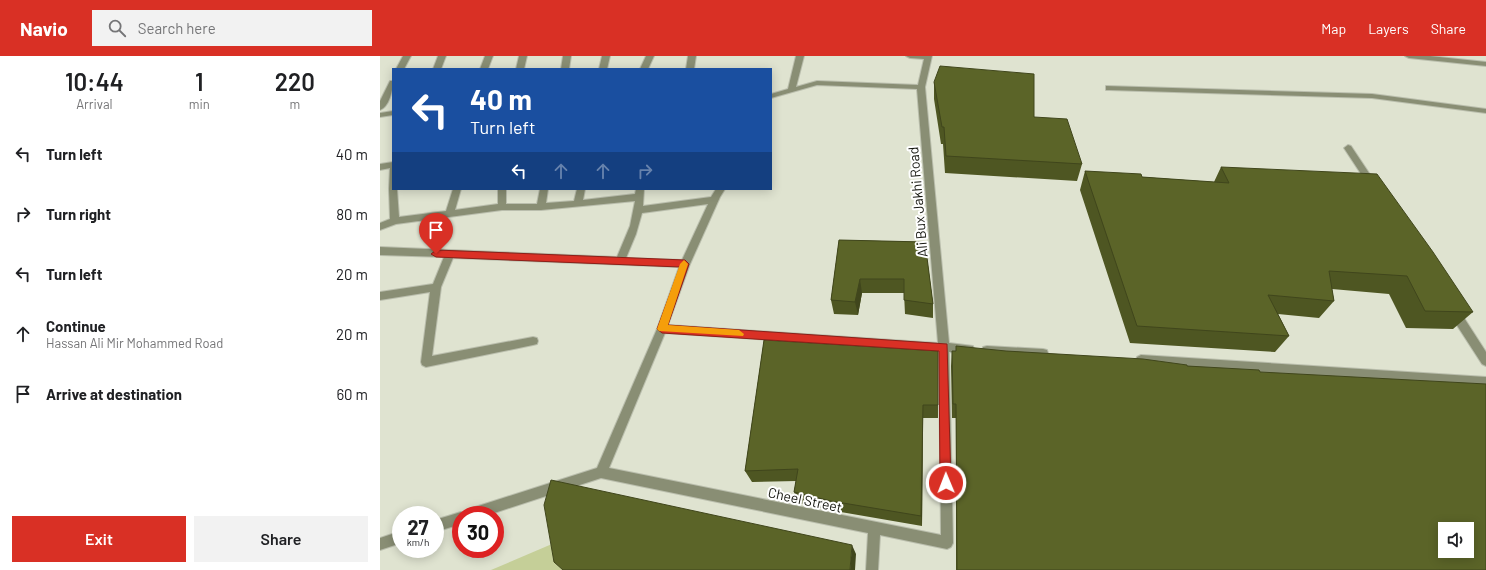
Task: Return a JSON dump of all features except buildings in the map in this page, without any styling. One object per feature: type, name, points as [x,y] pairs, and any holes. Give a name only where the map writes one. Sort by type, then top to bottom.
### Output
[{"type":"street","points":[[401,68],[407,56]]},
{"type":"street","points":[[436,68],[442,56]]},
{"type":"street","points":[[484,68],[489,56]]},
{"type":"street","points":[[520,68],[523,56]]},
{"type":"street","points":[[565,68],[567,56]]},
{"type":"street","points":[[604,68],[606,56]]},
{"type":"street","points":[[644,68],[650,56]]},
{"type":"street","points":[[690,68],[692,56]]},
{"type":"street","points":[[791,90],[800,56]]},
{"type":"street","points":[[910,56],[928,56]]},
{"type":"street","name":"Ali Bux Jakhi Road","points":[[928,56],[921,87],[944,347]]},
{"type":"street","points":[[1409,56],[1486,64]]},
{"type":"street","points":[[772,96],[817,83],[921,87]]},
{"type":"street","points":[[380,108],[392,85]]},
{"type":"street","points":[[1108,88],[1372,96],[1486,111]]},
{"type":"street","points":[[380,115],[392,113]]},
{"type":"street","points":[[1348,148],[1378,195]]},
{"type":"street","points":[[380,166],[392,165]]},
{"type":"street","points":[[393,190],[395,221]]},
{"type":"street","points":[[450,213],[457,190]]},
{"type":"street","points":[[502,190],[502,207]]},
{"type":"street","points":[[541,207],[544,190]]},
{"type":"street","points":[[578,203],[581,190]]},
{"type":"street","points":[[497,506],[601,472],[662,329],[685,264],[714,200],[720,190]]},
{"type":"street","points":[[380,227],[395,221],[450,213],[502,207],[541,207],[578,203],[640,193],[639,210],[625,261]]},
{"type":"street","points":[[639,210],[714,200]]},
{"type":"street","points":[[380,251],[685,264]]},
{"type":"street","points":[[450,254],[436,287],[426,362],[533,341]]},
{"type":"street","points":[[380,296],[436,287]]},
{"type":"street","points":[[1447,301],[1486,361]]},
{"type":"street","points":[[662,329],[1055,354]]},
{"type":"street","name":"Cheel Street","points":[[601,472],[874,530],[947,543],[944,347]]},
{"type":"street","points":[[1127,359],[1486,382]]},
{"type":"street","points":[[872,570],[874,530]]},
{"type":"street","points":[[380,544],[392,540]]},
{"type":"green space","points":[[566,538],[573,570],[491,570]]},
{"type":"slow traffic","points":[[684,264],[662,329],[739,334]]},
{"type":"route","points":[[436,254],[685,264],[662,329],[944,347],[946,483]]}]
